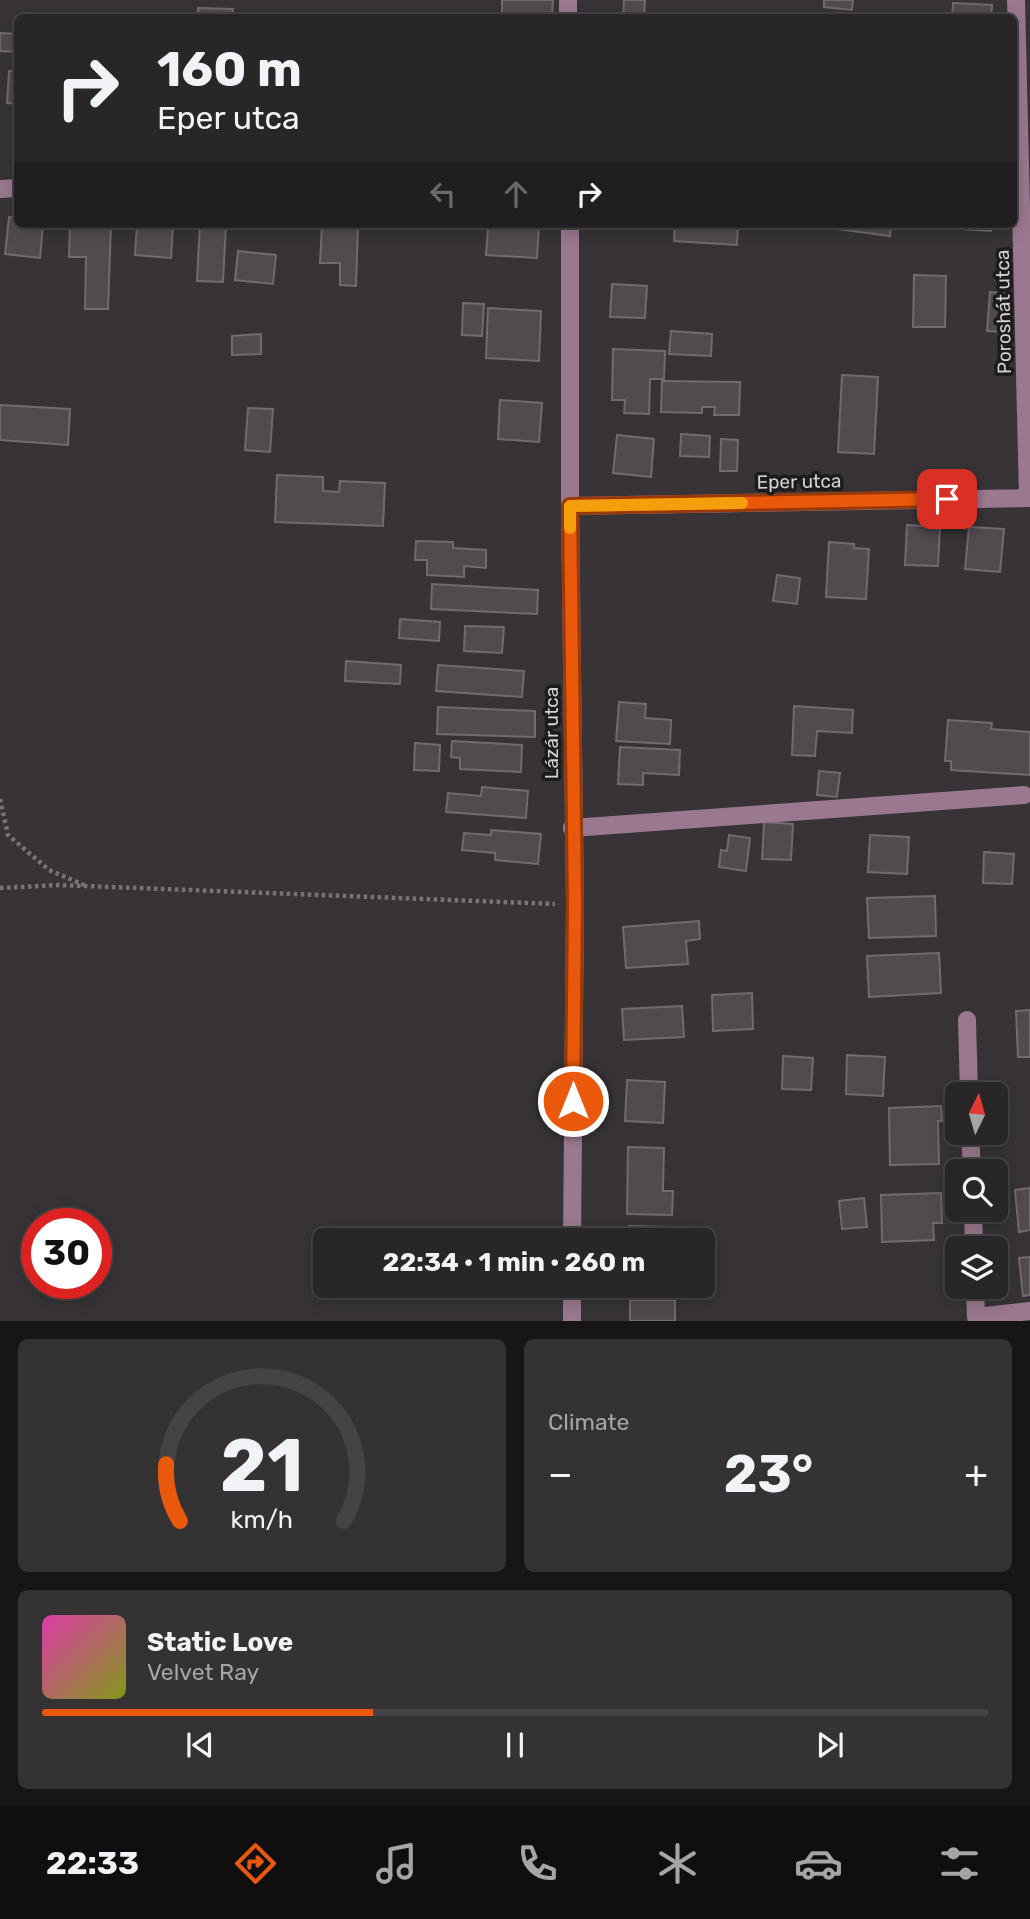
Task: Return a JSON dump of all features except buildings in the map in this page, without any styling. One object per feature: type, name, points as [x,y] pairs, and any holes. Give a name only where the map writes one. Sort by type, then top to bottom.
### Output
[{"type":"street","name":"Poroshát utca","points":[[1017,38],[1029,498]]},
{"type":"street","name":"Lázár utca","points":[[570,228],[572,828],[575,905],[572,1228]]},
{"type":"street","name":"Eper utca","points":[[570,506],[1029,498]]},
{"type":"street","points":[[572,828],[1024,795]]},
{"type":"street","points":[[967,1020],[969,1082]]},
{"type":"street","points":[[572,1298],[572,1321]]},
{"type":"street","points":[[975,1299],[976,1317],[1030,1311]]},
{"type":"path","points":[[0,799],[8,835],[49,870],[87,886]]},
{"type":"path","points":[[0,888],[87,886],[575,905]]},
{"type":"slow traffic","points":[[570,528],[570,506],[742,503]]},
{"type":"route","points":[[573,1101],[575,905],[570,506],[947,499]]}]
